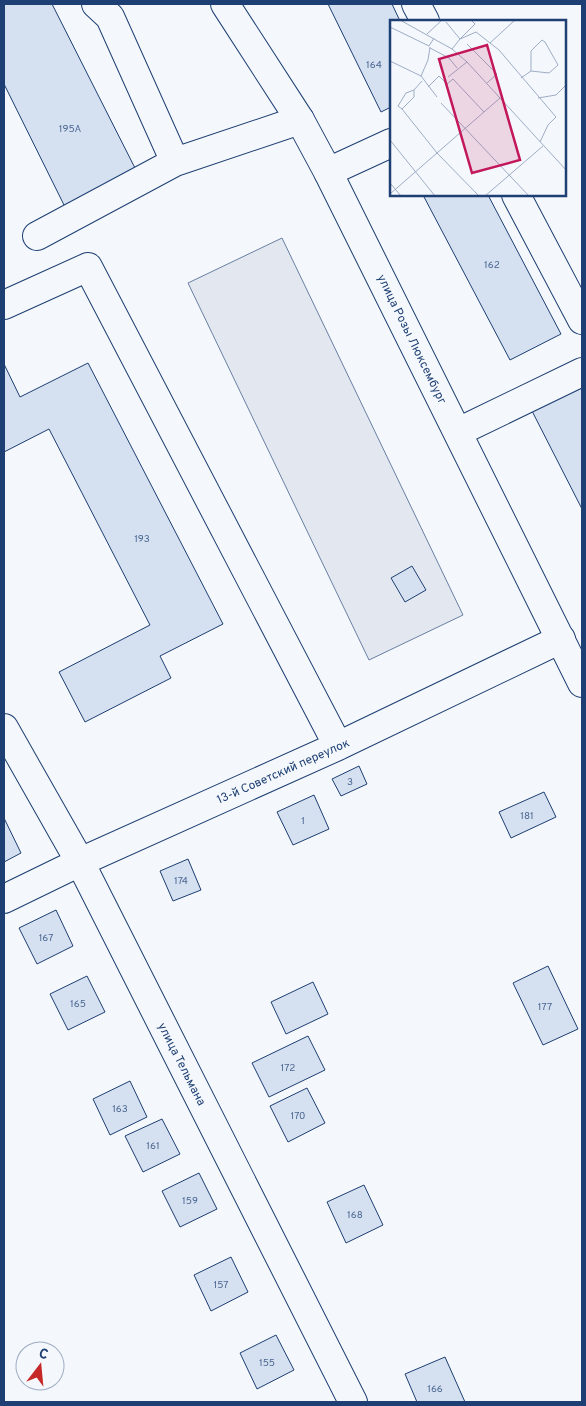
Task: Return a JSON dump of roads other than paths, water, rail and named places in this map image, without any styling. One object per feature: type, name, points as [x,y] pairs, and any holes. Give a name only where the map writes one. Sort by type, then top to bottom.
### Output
[{"type":"street","points":[[96,4],[110,18],[175,162]]},
{"type":"street","name":"улица Розы Люксембург","points":[[225,4],[300,120],[328,172],[582,683]]},
{"type":"street","points":[[416,4],[424,20]]},
{"type":"street","points":[[37,236],[175,162],[300,120]]},
{"type":"street","points":[[328,172],[390,143]]},
{"type":"street","points":[[517,196],[582,320]]},
{"type":"street","points":[[4,305],[88,267],[338,746]]},
{"type":"street","points":[[458,432],[582,372]]},
{"type":"street","name":"13-й Советский переулок","points":[[4,899],[80,862],[338,746],[561,639]]},
{"type":"street","name":"улица Тельмана","points":[[4,728],[80,862],[353,1402]]}]
